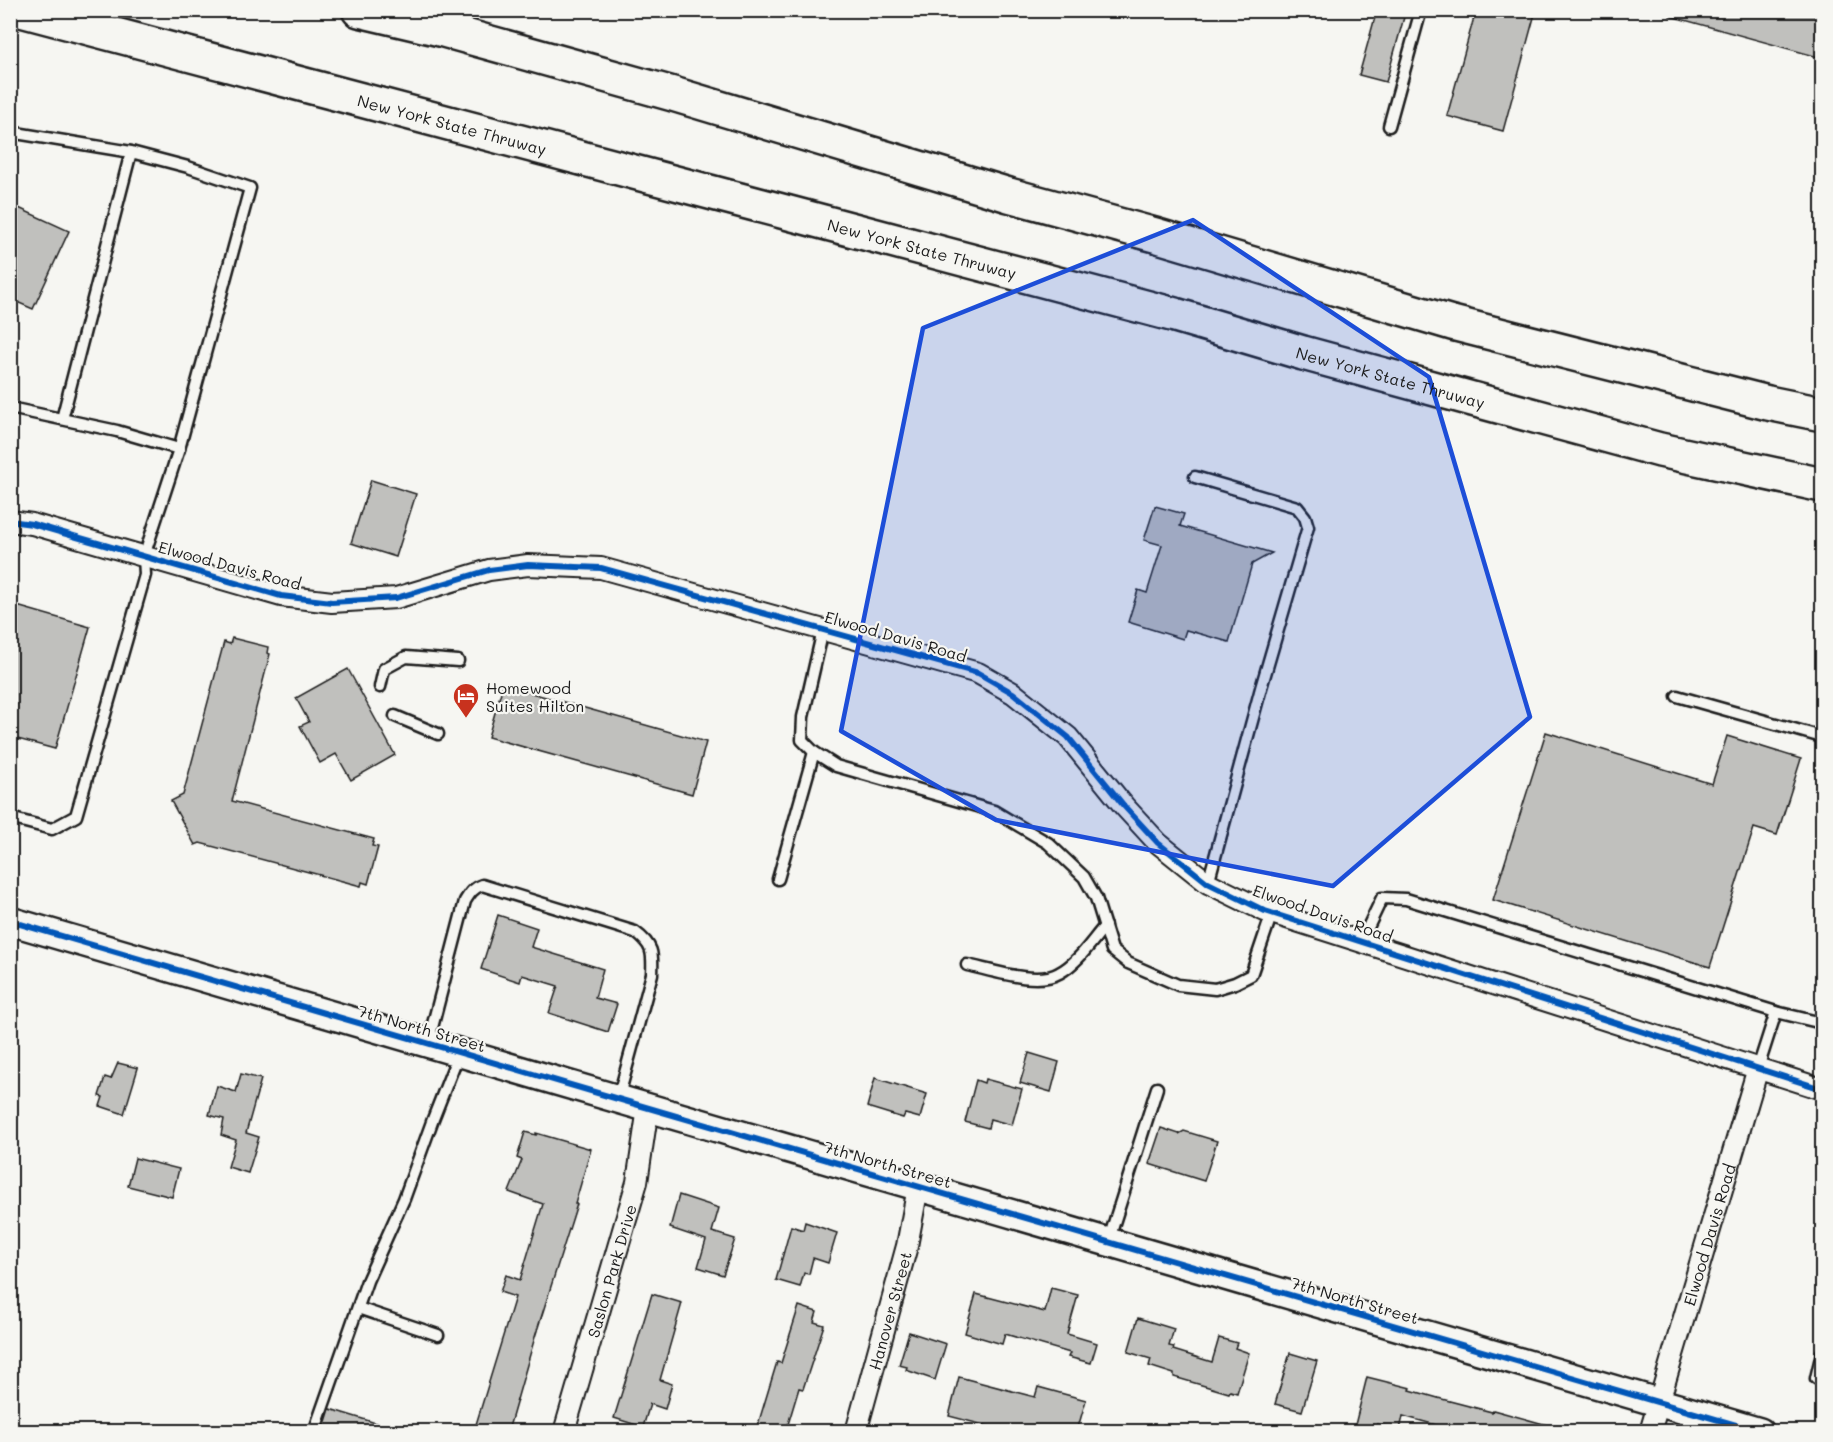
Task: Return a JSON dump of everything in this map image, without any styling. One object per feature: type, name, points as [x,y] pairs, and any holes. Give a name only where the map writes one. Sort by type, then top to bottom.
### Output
[{"type":"highway","name":"New York State Thruway","points":[[21,10],[1164,312],[1304,353],[1660,450],[1822,485]]},
{"type":"highway","points":[[359,10],[440,29],[673,94],[1009,195],[1452,323],[1768,403],[1822,414]]},
{"type":"highway","points":[[385,10],[440,29]]},
{"type":"highway","points":[[10,17],[110,33]]},
{"type":"street","name":"Elwood Davis Road","points":[[10,521],[32,524],[281,596],[332,602],[396,598],[489,570],[528,566],[601,568],[978,673],[1013,693],[1068,736],[1124,806],[1158,843],[1208,882],[1265,911],[1822,1089]]},
{"type":"street","name":"7th North Street","points":[[10,921],[1760,1431]]},
{"type":"street","name":"Elwood Davis Road","points":[[1650,1431],[1758,1068]]},
{"type":"street","name":"Saslon Park Drive","points":[[564,1431],[637,1182],[648,1108]]},
{"type":"street","name":"Hanover Street","points":[[856,1431],[907,1246],[918,1187]]},
{"type":"lane","points":[[1389,126],[1421,10]]},
{"type":"lane","points":[[10,132],[131,152],[188,167],[250,188],[178,449],[144,556],[145,575],[76,816],[51,829],[10,818]]},
{"type":"lane","points":[[62,419],[131,152]]},
{"type":"lane","points":[[10,408],[117,430],[178,449]]},
{"type":"lane","points":[[1196,477],[1297,507],[1305,517],[1308,527],[1208,882]]},
{"type":"lane","points":[[823,630],[802,717],[802,740],[814,752],[836,766],[994,811],[1048,843],[1084,877],[1096,898],[1113,950],[1128,963],[1178,985],[1215,989],[1235,983],[1251,975],[1272,913]]},
{"type":"lane","points":[[381,687],[384,669],[406,657],[458,661]]},
{"type":"lane","points":[[1677,696],[1822,737]]},
{"type":"lane","points":[[395,716],[438,734]]},
{"type":"lane","points":[[778,879],[814,752]]},
{"type":"lane","points":[[428,1044],[465,901],[471,891],[482,885],[635,932],[644,938],[650,947],[653,958],[652,974],[618,1100]]},
{"type":"lane","points":[[1361,942],[1382,898],[1406,899],[1776,1012],[1822,1023]]},
{"type":"lane","points":[[967,965],[1022,977],[1046,978],[1058,974],[1075,961],[1105,926]]},
{"type":"lane","points":[[1758,1068],[1776,1012]]},
{"type":"lane","points":[[314,1431],[367,1281],[404,1199],[459,1052]]},
{"type":"lane","points":[[1108,1242],[1157,1088]]},
{"type":"lane","points":[[358,1308],[438,1335]]},
{"type":"lane","points":[[1822,1353],[1816,1378],[1822,1381]]},
{"type":"highlighted area","points":[[1193,220],[1429,377],[1530,717],[1333,886],[996,820],[841,731],[923,328]]},
{"type":"building","points":[[1377,10],[1406,10],[1386,82],[1359,75]]},
{"type":"building","points":[[1476,10],[1536,10],[1503,131],[1447,116]]},
{"type":"building","points":[[1670,10],[1822,10],[1822,58],[1670,16]]},
{"type":"building","points":[[10,204],[69,231],[33,309],[10,299]]},
{"type":"building","points":[[371,480],[416,494],[396,557],[351,543]]},
{"type":"building","points":[[1155,506],[1184,514],[1180,526],[1272,553],[1252,564],[1229,642],[1186,630],[1183,639],[1128,622],[1138,590],[1147,593],[1162,545],[1144,540]]},
{"type":"building","points":[[10,604],[90,627],[55,749],[10,737]]},
{"type":"building","points":[[232,638],[268,647],[267,653],[270,654],[232,801],[374,839],[372,846],[378,847],[368,884],[362,882],[361,886],[200,843],[195,845],[171,801],[183,795],[224,642],[230,644]]},
{"type":"building","points":[[348,669],[395,755],[351,780],[336,754],[320,763],[300,726],[309,722],[296,698]]},
{"type":"building","points":[[503,685],[706,742],[692,794],[488,737]]},
{"type":"building","points":[[1546,732],[1712,784],[1727,736],[1801,759],[1777,835],[1754,828],[1710,967],[1493,900]]},
{"type":"building","points":[[498,915],[537,928],[531,947],[603,969],[595,998],[617,1004],[608,1032],[549,1013],[558,986],[522,975],[520,982],[481,969]]},
{"type":"building","points":[[1029,1053],[1059,1062],[1051,1092],[1020,1083]]},
{"type":"building","points":[[118,1063],[138,1068],[124,1114],[100,1106],[103,1097],[99,1096],[105,1077],[111,1079]]},
{"type":"building","points":[[241,1074],[261,1079],[246,1133],[259,1137],[248,1173],[228,1167],[236,1140],[221,1135],[224,1119],[209,1115],[217,1086],[236,1092]]},
{"type":"building","points":[[875,1078],[927,1094],[920,1118],[905,1114],[903,1118],[867,1107]]},
{"type":"building","points":[[985,1079],[1022,1089],[1012,1125],[990,1119],[988,1128],[965,1122],[976,1080],[984,1083]]},
{"type":"building","points":[[1161,1128],[1179,1134],[1184,1131],[1217,1141],[1204,1181],[1149,1164]]},
{"type":"building","points":[[525,1132],[591,1149],[575,1204],[577,1204],[508,1431],[474,1431],[515,1297],[500,1292],[506,1275],[520,1280],[543,1204],[509,1192],[522,1160],[517,1158]]},
{"type":"building","points":[[135,1158],[179,1169],[172,1197],[128,1186]]},
{"type":"building","points":[[679,1195],[719,1208],[712,1232],[735,1239],[723,1275],[698,1267],[706,1240],[670,1228]]},
{"type":"building","points":[[805,1222],[837,1233],[828,1263],[813,1258],[809,1274],[804,1273],[800,1287],[776,1280],[791,1226],[803,1230]]},
{"type":"building","points":[[1051,1288],[1078,1295],[1067,1334],[1097,1343],[1091,1363],[1068,1357],[1070,1353],[1005,1334],[1002,1344],[965,1333],[976,1294],[1045,1312]]},
{"type":"building","points":[[652,1294],[682,1303],[660,1380],[672,1384],[665,1409],[650,1404],[643,1427],[614,1418]]},
{"type":"building","points":[[799,1306],[817,1312],[814,1322],[824,1325],[803,1389],[799,1388],[786,1431],[756,1431],[777,1362],[781,1363]]},
{"type":"building","points":[[1138,1318],[1174,1329],[1169,1346],[1174,1347],[1173,1350],[1212,1362],[1219,1338],[1237,1343],[1235,1348],[1249,1353],[1237,1393],[1230,1391],[1229,1393],[1174,1377],[1174,1374],[1149,1366],[1151,1359],[1128,1352]]},
{"type":"building","points":[[909,1332],[946,1344],[935,1380],[906,1370],[907,1367],[899,1365]]},
{"type":"building","points":[[1290,1353],[1317,1361],[1302,1411],[1275,1404]]},
{"type":"building","points":[[959,1377],[1035,1397],[1038,1387],[1086,1400],[1077,1431],[1007,1431],[949,1416]]},
{"type":"building","points":[[1367,1377],[1411,1388],[1410,1390],[1438,1398],[1551,1426],[1550,1431],[1485,1431],[1468,1426],[1467,1431],[1458,1431],[1403,1416],[1400,1430],[1377,1424],[1375,1431],[1354,1429]]},
{"type":"building","points":[[330,1409],[389,1427],[388,1431],[323,1431]]},
{"type":"cycle path","points":[[10,521],[32,524],[281,596],[332,602],[396,598],[489,570],[528,565],[601,568],[978,673],[1013,693],[1068,737],[1124,806],[1158,843],[1208,883],[1265,911],[1822,1089]]},
{"type":"cycle path","points":[[10,921],[1760,1432]]},
{"type":"place","name":"Homewood Suites Hilton","points":[[466,719]]}]
